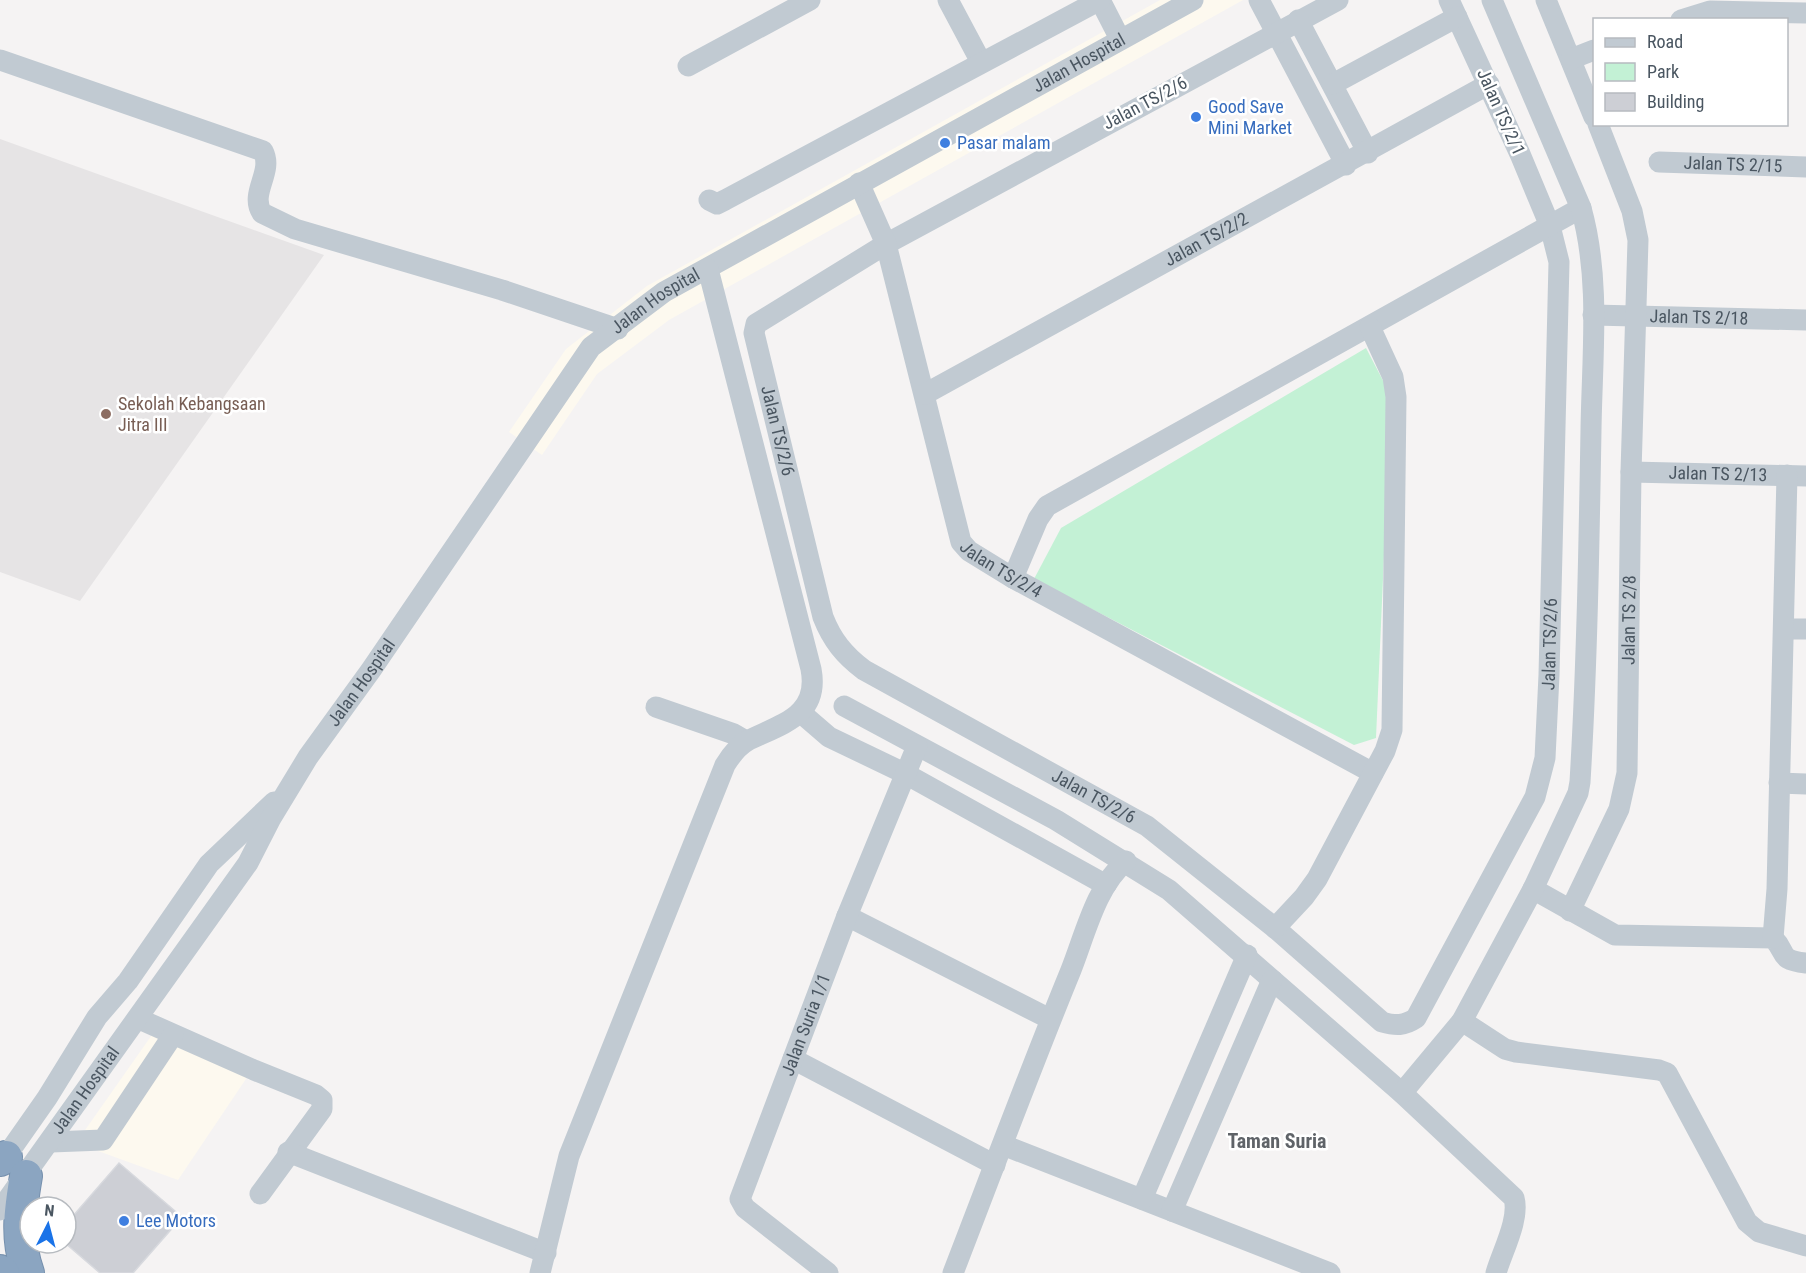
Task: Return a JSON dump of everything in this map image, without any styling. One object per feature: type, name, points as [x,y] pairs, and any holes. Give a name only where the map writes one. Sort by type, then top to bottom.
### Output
[{"type":"highway","points":[[8,1164],[18,1218],[20,1245],[28,1273]]},
{"type":"street","points":[[688,66],[810,0]]},
{"type":"street","points":[[948,0],[981,62]]},
{"type":"street","points":[[709,200],[717,204],[725,200],[1100,0],[1120,39]]},
{"type":"street","name":"Jalan Hospital","points":[[8,1164],[51,1142],[139,1019],[248,863],[287,790],[591,347],[618,329],[664,292],[1193,0]]},
{"type":"street","points":[[1259,0],[1346,165]]},
{"type":"street","points":[[1276,32],[1338,0]]},
{"type":"street","points":[[1402,1093],[1462,1021],[1533,889],[1578,793],[1580,782],[1588,640],[1593,315],[1591,244],[1581,207],[1491,0]]},
{"type":"street","points":[[1546,0],[1593,114]]},
{"type":"street","points":[[1686,18],[1710,5],[1806,13]]},
{"type":"street","points":[[1333,84],[1453,9]]},
{"type":"street","name":"Jalan TS/2/1","points":[[1453,9],[1489,84],[1550,226]]},
{"type":"street","points":[[1298,20],[1368,153]]},
{"type":"street","name":"Jalan TS/2/6","points":[[1276,32],[886,244],[753,327],[828,632],[847,658],[864,670],[1147,826],[1275,927],[1382,1022],[1395,1026],[1405,1025],[1416,1018],[1535,797],[1545,758],[1559,262],[1550,226]]},
{"type":"street","points":[[1571,59],[1593,50]]},
{"type":"street","points":[[0,60],[263,151],[267,165],[258,198],[259,209],[262,213],[295,229],[502,290],[618,329]]},
{"type":"street","name":"Jalan TS/2/2","points":[[925,394],[1368,153],[1489,84]]},
{"type":"street","name":"Jalan TS 2/8","points":[[1570,911],[1619,809],[1625,787],[1638,240],[1636,224],[1599,126]]},
{"type":"street","name":"Jalan TS 2/15","points":[[1659,162],[1806,167]]},
{"type":"street","name":"Jalan TS/2/4","points":[[859,183],[886,244],[961,542],[969,551],[1013,578],[1373,773]]},
{"type":"street","points":[[1013,578],[1038,519],[1047,506],[1581,207]]},
{"type":"street","points":[[540,1273],[555,1221],[564,1171],[573,1145],[725,765],[746,741],[758,738],[800,712],[811,696],[811,669],[708,268]]},
{"type":"street","name":"Jalan TS 2/18","points":[[1593,315],[1637,318],[1806,320]]},
{"type":"street","points":[[1275,927],[1304,897],[1317,879],[1389,741],[1394,712],[1396,397],[1393,377],[1370,327]]},
{"type":"street","name":"Jalan TS 2/13","points":[[1631,472],[1796,475]]},
{"type":"street","points":[[1796,475],[1784,628],[1773,938],[1782,955],[1794,962],[1806,963]]},
{"type":"street","points":[[1784,628],[1806,629]]},
{"type":"street","points":[[844,706],[1126,861],[1169,890],[1246,955],[1402,1093],[1514,1198],[1516,1206],[1514,1216],[1496,1273]]},
{"type":"street","points":[[656,707],[734,734],[746,741]]},
{"type":"street","points":[[800,712],[829,737],[904,773],[1106,885]]},
{"type":"street","name":"Jalan Suria 1/1","points":[[828,1273],[745,1208],[740,1199],[847,916],[916,746]]},
{"type":"street","points":[[1779,783],[1806,784]]},
{"type":"street","name":"Jalan Hospital","points":[[0,1210],[8,1164],[97,1017],[128,981],[209,864],[287,790]]},
{"type":"street","points":[[953,1273],[1050,1019],[1106,885],[1114,872],[1126,861]]},
{"type":"street","points":[[1533,889],[1615,935],[1773,938]]},
{"type":"street","points":[[847,916],[1050,1019]]},
{"type":"street","points":[[1142,1199],[1246,955]]},
{"type":"street","points":[[1172,1211],[1272,980]]},
{"type":"street","points":[[139,1019],[316,1095],[322,1100],[322,1108],[288,1152],[260,1194]]},
{"type":"street","points":[[1462,1021],[1505,1049],[1516,1052],[1649,1068],[1667,1073],[1747,1222],[1759,1232],[1806,1246]]},
{"type":"street","points":[[51,1142],[103,1140],[173,1035]]},
{"type":"street","points":[[794,1059],[995,1165]]},
{"type":"street","points":[[1003,1145],[1172,1211],[1289,1265],[1330,1273]]},
{"type":"street","points":[[288,1152],[546,1252]]},
{"type":"shaded area","name":"Pasar malam","points":[[1160,0],[1243,0],[669,320],[597,374],[542,455],[509,432],[566,349],[647,286]]},
{"type":"shaded area","name":"Sekolah Kebangsaan Jitra III","points":[[0,139],[324,255],[80,601],[0,572]]},
{"type":"shaded area","points":[[161,1022],[258,1061],[178,1180],[76,1143]]},
{"type":"green space","points":[[1366,348],[1391,396],[1376,738],[1354,745],[1034,579],[1061,528]]},
{"type":"building","name":"Lee Motors","points":[[119,1163],[182,1217],[133,1273],[100,1273],[78,1254],[78,1210]]},
{"type":"place","name":"Good Save Mini Market","points":[[1196,117]]},
{"type":"place","name":"Pasar malam","points":[[945,143]]},
{"type":"place","name":"Sekolah Kebangsaan Jitra III","points":[[106,414]]},
{"type":"place","name":"Lee Motors","points":[[124,1221]]},
{"type":"district","name":"Taman Suria","points":[[1277,1141]]}]
